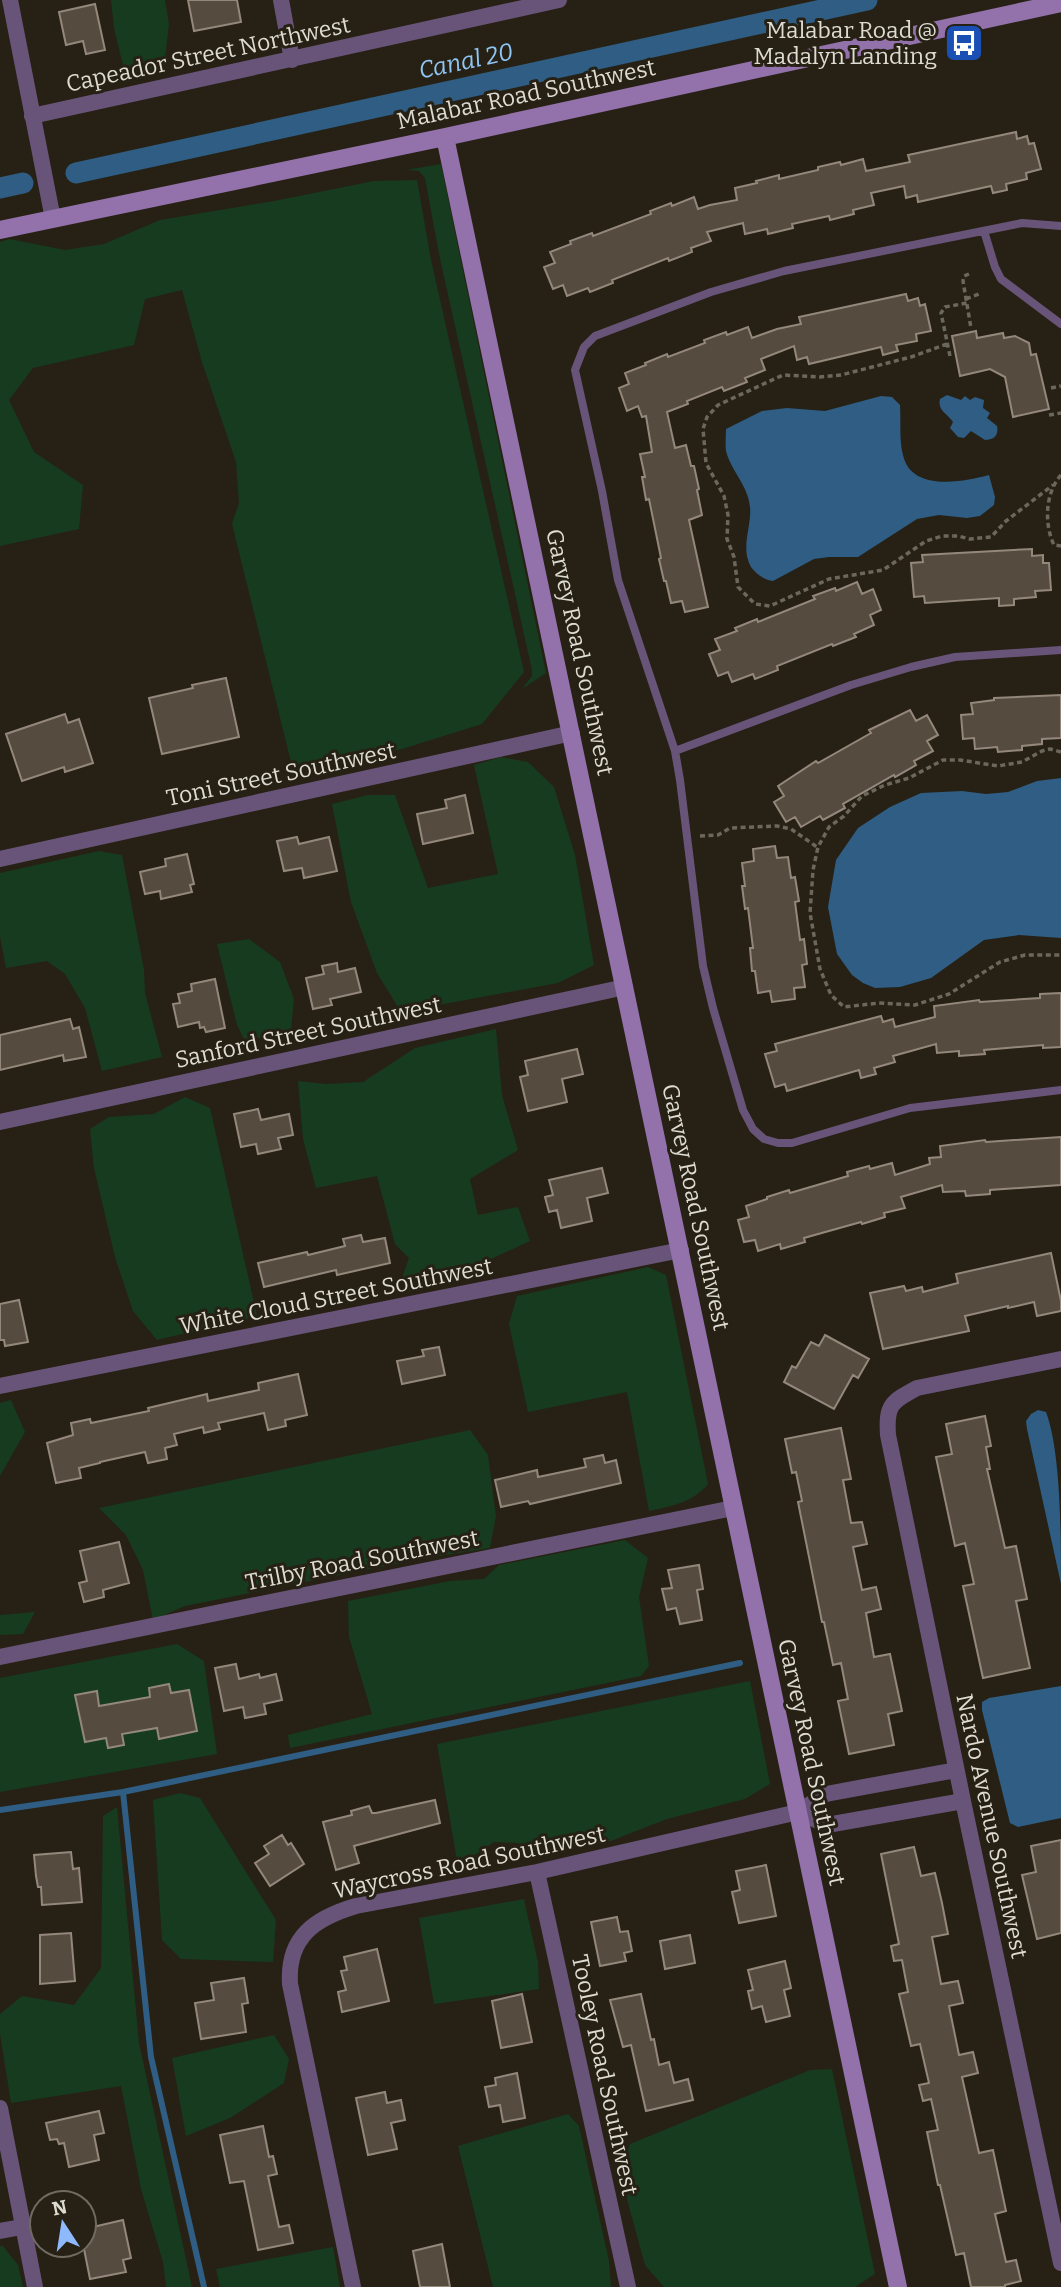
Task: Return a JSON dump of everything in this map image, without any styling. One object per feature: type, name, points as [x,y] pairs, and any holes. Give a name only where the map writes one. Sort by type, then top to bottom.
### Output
[{"type":"street","points":[[10,0],[53,219]]},
{"type":"street","points":[[281,0],[292,60]]},
{"type":"street","name":"Capeador Street Northwest","points":[[32,116],[555,0]]},
{"type":"street","name":"Malabar Road Southwest","points":[[0,230],[445,137],[1061,3]]},
{"type":"street","name":"Garvey Road Southwest","points":[[445,137],[898,2287]]},
{"type":"street","name":"Toni Street Southwest","points":[[0,859],[572,733]]},
{"type":"street","name":"Sanford Street Southwest","points":[[0,1122],[625,987]]},
{"type":"street","name":"White Cloud Street Southwest","points":[[0,1386],[681,1250]]},
{"type":"street","name":"Nardo Avenue Southwest","points":[[1061,1359],[917,1388],[895,1400],[887,1416],[888,1435],[962,1801],[1061,2263]]},
{"type":"street","name":"Trilby Road Southwest","points":[[0,1657],[733,1508]]},
{"type":"street","name":"Waycross Road Southwest","points":[[353,2287],[289,1967],[293,1953],[307,1930],[336,1912],[356,1906],[537,1872],[798,1812],[826,1794],[956,1770]]},
{"type":"street","points":[[798,1812],[827,1825],[962,1801]]},
{"type":"street","name":"Tooley Road Southwest","points":[[537,1872],[628,2287]]},
{"type":"street","points":[[0,2108],[35,2287]]},
{"type":"street","points":[[0,2231],[22,2227]]},
{"type":"lane","points":[[1061,226],[1022,223],[784,271],[723,288],[595,336],[584,347],[575,370],[603,491],[618,580],[675,751],[703,966],[743,1110],[753,1129],[764,1139],[792,1143],[910,1108],[1061,1090]]},
{"type":"lane","points":[[984,231],[995,267],[1002,279],[1061,324]]},
{"type":"lane","points":[[675,751],[851,685],[911,667],[955,657],[1061,650]]},
{"type":"path","points":[[969,274],[964,276],[963,281],[971,328]]},
{"type":"path","points":[[950,356],[941,313],[944,307],[979,294]]},
{"type":"path","points":[[947,344],[911,357],[841,375],[783,375],[718,405],[707,417],[703,429],[706,463],[724,496],[728,515],[727,539],[734,558],[738,587],[755,604],[770,606],[829,579],[883,570],[926,541],[942,536],[970,539],[991,537],[1006,520],[1053,485],[1061,475]]},
{"type":"path","points":[[1051,388],[1061,386]]},
{"type":"path","points":[[1049,415],[1061,413]]},
{"type":"path","points":[[1053,485],[1049,500],[1048,532],[1054,545],[1061,546]]},
{"type":"path","points":[[1061,752],[1050,749],[1022,762],[998,766],[943,760],[909,778],[862,796],[844,816],[829,827],[818,847],[813,870],[810,913],[820,969],[831,995],[844,1007],[879,1003],[915,1005],[949,994],[1000,962],[1025,955],[1061,955]]},
{"type":"path","points":[[687,837],[718,835],[730,828],[778,826],[791,829],[818,847]]},
{"type":"green space","points":[[111,0],[165,0],[169,24],[164,67],[125,74],[114,28]]},
{"type":"green space","points":[[441,164],[546,673],[522,689],[532,676],[532,670],[440,259],[425,178],[419,171],[406,170]]},
{"type":"green space","points":[[417,180],[431,260],[524,672],[482,724],[402,749],[293,770],[232,524],[239,503],[236,462],[202,362],[182,290],[145,299],[134,345],[33,368],[9,400],[34,452],[83,485],[79,529],[0,546],[0,242],[9,239],[65,250],[104,244],[160,220],[374,181]]},
{"type":"green space","points":[[501,757],[528,762],[554,787],[575,855],[594,965],[558,983],[401,1012],[377,973],[351,902],[332,804],[368,795],[395,795],[428,888],[498,874],[474,765]]},
{"type":"green space","points":[[99,851],[122,855],[144,970],[145,993],[162,1057],[102,1071],[85,1008],[65,974],[47,961],[6,968],[0,937],[0,873]]},
{"type":"green space","points":[[249,939],[280,962],[294,999],[291,1030],[245,1041],[237,1025],[217,944]]},
{"type":"green space","points":[[496,1029],[502,1095],[518,1150],[470,1179],[478,1215],[518,1207],[530,1241],[450,1278],[408,1292],[403,1275],[409,1258],[395,1244],[377,1176],[316,1188],[303,1139],[298,1081],[326,1084],[363,1082],[415,1048]]},
{"type":"green space","points":[[185,1097],[210,1108],[257,1316],[157,1340],[133,1311],[115,1257],[94,1168],[90,1129],[109,1117],[154,1114]]},
{"type":"green space","points":[[648,1267],[666,1275],[708,1484],[688,1500],[649,1511],[627,1392],[528,1412],[509,1324],[517,1296]]},
{"type":"green space","points":[[11,1400],[25,1432],[0,1476],[0,1403]]},
{"type":"green space","points":[[470,1430],[488,1455],[496,1516],[490,1548],[415,1560],[185,1606],[153,1620],[143,1570],[126,1535],[99,1508]]},
{"type":"green space","points":[[625,1540],[648,1558],[639,1597],[649,1666],[641,1676],[290,1748],[288,1735],[372,1714],[349,1637],[348,1601],[450,1581],[484,1579],[499,1565]]},
{"type":"green space","points":[[35,1612],[23,1634],[0,1635],[0,1615]]},
{"type":"green space","points":[[177,1644],[204,1661],[217,1754],[0,1792],[0,1678]]},
{"type":"green space","points":[[750,1681],[770,1784],[745,1799],[667,1819],[608,1842],[531,1855],[519,1843],[494,1842],[458,1866],[437,1744]]},
{"type":"green space","points":[[180,1793],[200,1798],[276,1920],[273,1962],[181,1959],[162,1940],[153,1800]]},
{"type":"green space","points":[[117,1807],[139,2043],[192,2287],[166,2287],[163,2262],[141,2189],[121,2086],[11,2103],[0,2034],[0,2014],[22,1996],[74,2005],[101,1968],[103,1816]]},
{"type":"green space","points":[[524,1899],[538,1962],[539,1989],[434,2004],[419,1918]]},
{"type":"green space","points":[[274,2035],[289,2059],[284,2083],[230,2118],[186,2136],[172,2058]]},
{"type":"green space","points":[[832,2069],[875,2274],[855,2287],[664,2287],[645,2265],[620,2174],[630,2144],[810,2070]]},
{"type":"green space","points":[[568,2114],[579,2126],[609,2261],[611,2287],[493,2287],[458,2146]]},
{"type":"green space","points":[[0,2246],[3,2246],[18,2265],[23,2287],[0,2287]]},
{"type":"green space","points":[[333,2247],[340,2287],[220,2287],[216,2269]]},
{"type":"water","points":[[947,395],[961,400],[965,396],[970,400],[975,397],[984,400],[983,408],[990,413],[987,418],[997,426],[995,436],[985,440],[971,431],[964,438],[958,437],[950,428],[953,422],[940,407],[940,399]]},
{"type":"water","points":[[881,396],[892,397],[900,405],[903,455],[908,467],[916,475],[939,482],[952,482],[989,475],[995,497],[994,505],[980,516],[967,518],[939,515],[917,519],[858,557],[814,559],[773,581],[755,572],[746,552],[749,499],[726,451],[726,429],[762,411],[787,408],[825,411]]},
{"type":"water","points":[[1061,778],[1061,938],[1019,935],[984,940],[931,978],[900,987],[875,988],[852,975],[837,954],[828,907],[836,860],[858,828],[890,807],[921,793],[1008,792],[1037,781]]},
{"type":"water","points":[[1038,1410],[1046,1412],[1055,1449],[1061,1584],[1027,1429],[1026,1421]]},
{"type":"water","points":[[1061,1686],[1061,1818],[1018,1827],[1010,1823],[982,1702],[989,1698]]},
{"type":"building","points":[[188,0],[237,0],[241,22],[194,31]]},
{"type":"building","points":[[95,4],[105,50],[86,54],[83,41],[66,45],[59,12]]},
{"type":"building","points":[[1016,132],[1017,139],[1027,136],[1029,144],[1034,143],[1041,169],[1026,173],[1027,179],[1006,184],[1007,190],[993,193],[991,186],[918,202],[917,195],[906,198],[904,186],[871,193],[874,205],[830,220],[829,216],[792,224],[793,228],[768,234],[767,229],[745,234],[743,223],[707,232],[711,241],[691,248],[692,252],[669,261],[668,258],[612,280],[613,283],[590,292],[588,288],[567,296],[563,285],[553,289],[544,267],[555,263],[550,252],[571,244],[570,241],[592,233],[593,236],[651,214],[650,211],[671,203],[672,206],[694,197],[698,209],[737,200],[735,188],[779,175],[779,179],[818,170],[818,167],[863,159],[866,171],[910,162],[908,155]]},
{"type":"building","points":[[906,294],[908,301],[918,298],[920,306],[925,304],[931,331],[916,334],[917,341],[896,345],[898,351],[883,355],[881,347],[809,364],[807,357],[797,360],[794,346],[761,359],[765,370],[745,378],[747,382],[724,391],[722,387],[667,412],[675,448],[686,445],[699,489],[697,490],[702,515],[689,520],[708,607],[685,612],[682,601],[671,603],[642,477],[645,477],[640,454],[652,452],[646,416],[642,417],[638,406],[627,411],[619,388],[629,384],[625,373],[667,354],[668,357],[705,343],[704,340],[726,332],[727,335],[748,327],[752,338],[801,324],[799,317]]},
{"type":"building","points":[[976,331],[977,338],[1003,333],[1004,338],[1015,336],[1029,343],[1031,355],[1036,354],[1049,409],[1013,417],[1005,377],[990,369],[960,376],[952,336]]},
{"type":"building","points":[[1032,549],[1032,556],[1043,555],[1043,563],[1049,563],[1051,590],[1035,591],[1036,597],[1014,599],[1014,605],[999,606],[999,598],[925,603],[924,596],[914,597],[911,563],[923,562],[922,555]]},
{"type":"building","points":[[857,582],[862,594],[873,589],[881,610],[870,615],[874,625],[854,634],[856,637],[777,666],[778,670],[755,679],[753,674],[732,682],[728,672],[718,676],[709,654],[720,650],[715,639],[737,631],[735,628],[757,619],[758,622],[815,599],[813,596],[835,588],[836,591]]},
{"type":"building","points":[[226,678],[239,737],[162,754],[149,698]]},
{"type":"building","points":[[1061,695],[1061,738],[1042,739],[1042,744],[1022,746],[1022,750],[998,752],[997,747],[975,749],[974,738],[963,739],[961,715],[973,714],[971,703],[994,698]]},
{"type":"building","points":[[910,710],[916,721],[927,715],[938,735],[927,741],[933,751],[914,761],[916,765],[843,804],[845,808],[823,820],[820,816],[801,827],[795,817],[786,822],[774,802],[784,796],[778,786],[816,761],[818,763],[871,733],[869,730]]},
{"type":"building","points":[[65,714],[68,723],[79,719],[93,763],[65,772],[64,767],[22,781],[6,734]]},
{"type":"building","points":[[465,795],[473,833],[423,844],[417,814],[447,808],[445,800]]},
{"type":"building","points":[[297,837],[299,844],[329,837],[337,871],[304,878],[302,868],[284,871],[277,841]]},
{"type":"building","points":[[775,846],[777,858],[788,857],[791,878],[795,877],[800,940],[804,939],[807,964],[802,965],[805,987],[794,988],[795,999],[772,1002],[770,991],[758,993],[755,971],[752,971],[750,948],[753,948],[742,886],[745,886],[742,863],[754,861],[753,849]]},
{"type":"building","points":[[187,854],[194,884],[190,885],[192,892],[161,899],[160,891],[145,894],[140,872],[166,866],[165,859]]},
{"type":"building","points":[[337,963],[338,972],[355,968],[361,992],[330,999],[332,1005],[313,1009],[306,978],[324,974],[322,966]]},
{"type":"building","points":[[215,979],[225,1028],[206,1032],[204,1027],[200,1028],[199,1022],[178,1027],[173,1004],[180,1003],[178,994],[192,991],[191,984]]},
{"type":"building","points":[[1061,993],[1061,1047],[1043,1048],[1043,1045],[984,1050],[985,1054],[959,1056],[959,1051],[937,1053],[936,1044],[893,1056],[895,1062],[874,1068],[876,1074],[861,1078],[859,1070],[787,1091],[785,1084],[775,1087],[765,1054],[777,1051],[775,1044],[881,1016],[883,1022],[893,1019],[895,1027],[935,1017],[934,1006],[979,1000],[1040,998],[1040,994]]},
{"type":"building","points":[[70,1019],[73,1029],[79,1027],[86,1057],[64,1061],[63,1055],[0,1070],[0,1035]]},
{"type":"building","points":[[577,1049],[583,1074],[562,1079],[567,1102],[528,1111],[520,1077],[528,1075],[525,1061]]},
{"type":"building","points":[[258,1109],[261,1120],[289,1114],[293,1135],[278,1138],[281,1149],[258,1154],[256,1144],[241,1147],[234,1114]]},
{"type":"building","points":[[1061,1137],[1061,1185],[990,1190],[990,1194],[966,1196],[965,1191],[943,1192],[942,1185],[901,1197],[905,1208],[884,1213],[885,1217],[804,1238],[805,1242],[781,1249],[780,1244],[758,1251],[755,1240],[744,1242],[738,1220],[749,1217],[746,1206],[767,1197],[848,1176],[847,1172],[869,1166],[870,1169],[892,1163],[895,1175],[930,1164],[929,1158],[941,1157],[940,1146],[985,1140]]},
{"type":"building","points":[[602,1168],[608,1193],[587,1198],[592,1221],[561,1228],[557,1210],[549,1212],[545,1197],[553,1195],[549,1180]]},
{"type":"building","points":[[361,1235],[363,1242],[385,1238],[390,1263],[337,1275],[336,1270],[264,1287],[258,1263],[345,1246],[343,1239]]},
{"type":"building","points":[[1051,1253],[1061,1311],[1037,1316],[1034,1302],[1008,1306],[965,1316],[969,1331],[883,1349],[870,1293],[904,1286],[906,1291],[922,1287],[923,1292],[958,1283],[956,1274]]},
{"type":"building","points":[[19,1300],[28,1342],[5,1346],[4,1340],[0,1340],[0,1304]]},
{"type":"building","points":[[825,1335],[869,1359],[858,1378],[853,1375],[834,1409],[784,1382],[792,1366],[796,1368],[811,1342],[819,1346]]},
{"type":"building","points":[[439,1347],[445,1375],[402,1384],[397,1361],[424,1356],[422,1350]]},
{"type":"building","points":[[298,1374],[307,1415],[285,1420],[286,1426],[268,1430],[264,1413],[218,1423],[220,1429],[204,1433],[203,1427],[174,1434],[177,1445],[165,1448],[167,1459],[148,1463],[145,1452],[79,1468],[81,1478],[56,1483],[47,1443],[73,1435],[71,1423],[90,1419],[91,1423],[149,1411],[148,1408],[207,1394],[208,1401],[259,1390],[258,1383]]},
{"type":"building","points":[[985,1416],[991,1446],[986,1447],[990,1469],[987,1469],[1005,1548],[1016,1546],[1027,1599],[1016,1601],[1030,1668],[983,1678],[963,1586],[974,1584],[965,1543],[955,1546],[936,1457],[952,1454],[946,1424]]},
{"type":"building","points":[[841,1428],[851,1479],[843,1480],[851,1523],[862,1522],[867,1544],[853,1547],[862,1590],[876,1587],[881,1609],[866,1613],[874,1657],[890,1654],[902,1711],[888,1714],[894,1745],[849,1754],[838,1701],[848,1699],[841,1663],[833,1665],[822,1622],[798,1502],[802,1501],[796,1472],[792,1473],[785,1439]]},
{"type":"building","points":[[603,1455],[605,1463],[616,1460],[621,1483],[530,1504],[528,1501],[501,1507],[495,1480],[537,1470],[538,1477],[586,1467],[584,1459]]},
{"type":"building","points":[[119,1542],[129,1583],[103,1590],[104,1597],[84,1602],[79,1583],[87,1581],[80,1551]]},
{"type":"building","points":[[699,1565],[703,1589],[697,1590],[702,1620],[680,1624],[676,1608],[667,1610],[662,1589],[672,1588],[668,1570]]},
{"type":"building","points":[[236,1664],[239,1679],[259,1674],[260,1678],[276,1674],[282,1700],[264,1704],[266,1714],[245,1718],[243,1707],[224,1711],[215,1668]]},
{"type":"building","points":[[169,1684],[171,1693],[189,1690],[197,1731],[159,1739],[157,1728],[122,1734],[124,1745],[108,1748],[106,1738],[85,1742],[75,1695],[97,1691],[99,1706],[150,1697],[149,1688]]},
{"type":"building","points":[[435,1800],[440,1823],[354,1846],[359,1863],[336,1870],[323,1822],[352,1815],[351,1811],[369,1806],[372,1813],[376,1813]]},
{"type":"building","points":[[282,1835],[288,1845],[291,1843],[304,1864],[270,1886],[255,1863],[269,1854],[264,1846]]},
{"type":"building","points":[[1061,1840],[1061,1933],[1037,1939],[1022,1875],[1036,1872],[1031,1846]]},
{"type":"building","points":[[914,1847],[921,1876],[935,1873],[942,1903],[948,1934],[932,1937],[941,1984],[958,1981],[963,2003],[949,2006],[959,2055],[973,2052],[978,2073],[962,2077],[979,2153],[993,2150],[1006,2211],[995,2214],[1006,2262],[1016,2260],[1021,2281],[1005,2287],[971,2287],[964,2253],[956,2255],[927,2132],[938,2130],[931,2099],[923,2101],[919,2085],[929,2083],[920,2044],[911,2046],[899,1994],[908,1992],[902,1960],[894,1961],[891,1946],[899,1944],[881,1854]]},
{"type":"building","points":[[71,1852],[73,1869],[79,1868],[82,1902],[42,1905],[34,1855]]},
{"type":"building","points":[[766,1865],[776,1916],[739,1923],[732,1892],[740,1890],[736,1871]]},
{"type":"building","points":[[617,1917],[620,1932],[628,1931],[632,1951],[624,1953],[626,1961],[600,1966],[591,1922]]},
{"type":"building","points":[[71,1933],[75,1981],[40,1984],[40,1935]]},
{"type":"building","points":[[690,1935],[695,1963],[665,1969],[660,1941]]},
{"type":"building","points":[[377,1949],[389,2001],[342,2012],[338,1992],[346,1990],[341,1971],[347,1970],[344,1957]]},
{"type":"building","points":[[785,1961],[791,1988],[784,1990],[790,2016],[766,2022],[762,2006],[752,2009],[748,1991],[753,1990],[748,1970]]},
{"type":"building","points":[[244,1978],[248,2003],[242,2004],[246,2032],[201,2039],[195,2003],[214,2000],[211,1983]]},
{"type":"building","points":[[522,1994],[532,2042],[501,2048],[492,2001]]},
{"type":"building","points":[[641,1994],[659,2065],[669,2062],[674,2083],[688,2079],[693,2100],[646,2111],[631,2045],[623,2047],[610,2000]]},
{"type":"building","points":[[517,2073],[525,2118],[503,2122],[500,2105],[489,2107],[485,2087],[496,2085],[495,2078]]},
{"type":"building","points":[[385,2092],[387,2103],[401,2100],[405,2120],[391,2123],[397,2149],[368,2155],[356,2098]]},
{"type":"building","points":[[99,2111],[104,2133],[94,2135],[99,2160],[69,2167],[64,2143],[59,2144],[57,2139],[50,2140],[46,2123]]},
{"type":"building","points":[[263,2126],[269,2157],[273,2156],[277,2174],[268,2176],[279,2227],[289,2225],[293,2243],[258,2250],[244,2181],[230,2183],[220,2135]]},
{"type":"building","points":[[123,2220],[131,2258],[123,2260],[126,2272],[90,2279],[86,2259],[98,2259],[98,2226]]},
{"type":"building","points":[[442,2244],[450,2287],[420,2287],[413,2251]]},
{"type":"waterway","name":"Canal 20","points":[[76,173],[867,0]]},
{"type":"waterway","name":"Canal 20","points":[[0,188],[23,183]]},
{"type":"waterway","points":[[0,1810],[123,1792],[740,1663]]},
{"type":"waterway","points":[[123,1792],[151,2057],[204,2287]]},
{"type":"place","name":"Malabar Road @ Madalyn Landing","points":[[964,43]]}]
